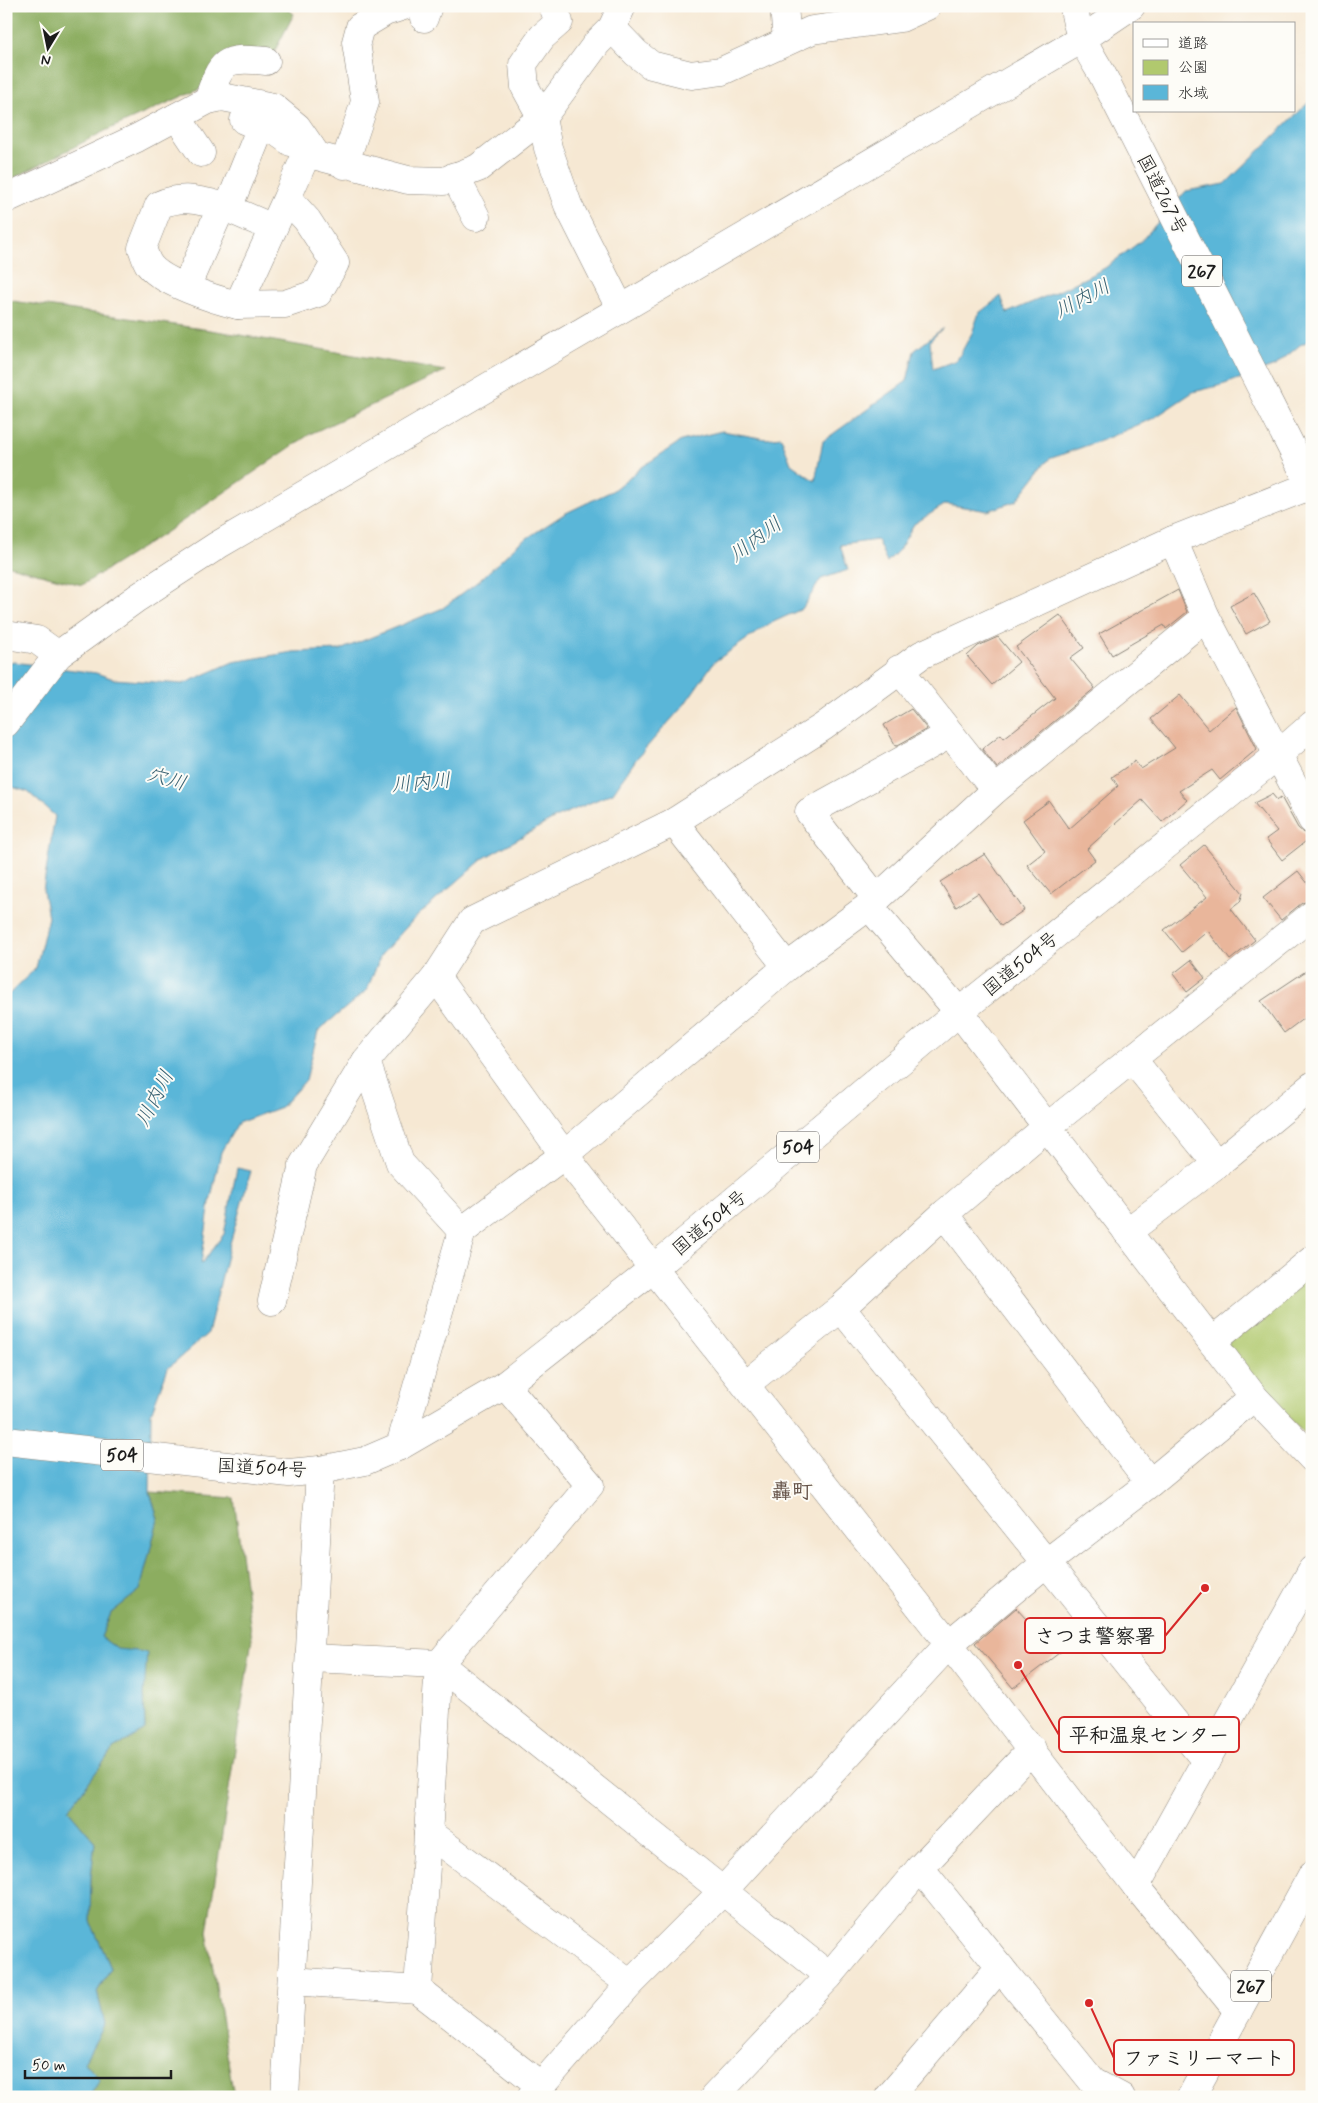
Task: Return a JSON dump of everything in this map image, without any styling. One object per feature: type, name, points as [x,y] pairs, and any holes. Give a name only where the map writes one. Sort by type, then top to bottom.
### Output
[{"type":"main road","points":[[784,6],[788,41]]},
{"type":"main road","points":[[620,308],[568,205],[548,148],[542,118],[525,86],[523,64],[556,14],[610,25],[636,53],[651,65],[691,75],[722,71],[812,30],[901,18],[927,6]]},
{"type":"main road","name":"国道267号","points":[[1074,6],[1076,24],[1082,39],[1102,74],[1309,482]]},
{"type":"main road","points":[[6,723],[58,654],[137,598],[218,545],[1082,39],[1131,6]]},
{"type":"main road","points":[[344,165],[365,102],[356,42],[360,27],[385,12],[419,10]]},
{"type":"main road","points":[[217,108],[222,97],[273,107],[297,126],[317,156],[344,165],[408,180],[444,181],[478,168],[542,118],[610,25]]},
{"type":"main road","points":[[217,108],[216,76],[224,64],[236,58],[266,61]]},
{"type":"main road","points":[[6,199],[137,138],[177,117],[217,108],[261,127],[274,130],[291,142],[310,146]]},
{"type":"main road","points":[[177,117],[202,153]]},
{"type":"main road","points":[[186,287],[261,127]]},
{"type":"main road","points":[[238,305],[310,146]]},
{"type":"main road","points":[[455,176],[476,217]]},
{"type":"main road","points":[[274,228],[225,207],[191,198],[170,200],[159,206],[142,248],[148,263],[159,274],[210,298],[238,305],[285,304],[318,293],[335,263],[307,220],[287,198]]},
{"type":"main road","points":[[272,1301],[303,1165],[366,1061],[436,977],[472,921],[674,822],[823,727],[899,669],[921,655],[1173,540],[1309,482]]},
{"type":"main road","points":[[1173,540],[1206,617],[1312,820]]},
{"type":"main road","points":[[400,1446],[462,1231],[564,1155],[787,966],[873,903],[995,790],[1206,617]]},
{"type":"main road","points":[[6,635],[36,640],[58,654]]},
{"type":"main road","points":[[899,669],[995,790]]},
{"type":"main road","name":"国道504号","points":[[6,1442],[289,1473],[320,1470],[365,1461],[400,1446],[504,1385],[654,1268],[959,1012],[1278,755],[1312,725]]},
{"type":"main road","points":[[950,734],[809,812],[873,903],[959,1012],[1254,1397],[1312,1458]]},
{"type":"main road","points":[[674,822],[787,966]]},
{"type":"main road","points":[[746,1384],[841,1308],[944,1214],[1047,1127],[1312,916]]},
{"type":"main road","points":[[436,977],[564,1155],[1032,1749],[1136,1886],[1238,2011]]},
{"type":"main road","points":[[1133,1060],[1217,1164]]},
{"type":"main road","points":[[366,1061],[400,1163],[462,1231]]},
{"type":"main road","points":[[1127,1232],[1217,1164],[1312,1086]]},
{"type":"main road","points":[[944,1214],[1150,1483]]},
{"type":"main road","points":[[1212,1342],[1312,1260]]},
{"type":"main road","points":[[841,1308],[1206,1761]]},
{"type":"main road","points":[[418,1990],[439,1664],[590,1484],[504,1385]]},
{"type":"main road","points":[[292,1981],[418,1990],[536,2091],[630,1984],[722,1892],[949,1644],[1046,1563],[1150,1483],[1254,1397]]},
{"type":"main road","points":[[285,2097],[320,1470]]},
{"type":"main road","points":[[1136,1886],[1312,1570]]},
{"type":"main road","points":[[310,1658],[439,1664],[829,1976]]},
{"type":"main road","points":[[714,2097],[829,1976],[920,1868],[1032,1749]]},
{"type":"main road","points":[[428,1832],[630,1984]]},
{"type":"main road","points":[[920,1868],[1000,1967],[1089,2090],[1121,2097]]},
{"type":"main road","name":"267","points":[[1191,2097],[1312,1875]]},
{"type":"main road","points":[[889,2097],[1000,1967]]},
{"type":"green space","points":[[6,6],[283,6],[294,14],[272,56],[105,131],[6,182]]},
{"type":"green space","points":[[6,300],[223,332],[445,371],[310,434],[162,535],[82,585],[6,565]]},
{"type":"green space","points":[[1312,1272],[1312,1440],[1258,1388],[1226,1342]]},
{"type":"green space","points":[[150,1492],[234,1498],[252,1639],[207,1932],[234,2097],[89,2097],[100,2080],[84,2062],[105,2024],[97,1992],[111,1968],[90,1921],[91,1876],[95,1842],[68,1810],[113,1749],[145,1730],[144,1694],[117,1649],[101,1637],[111,1613],[140,1590],[158,1519]]},
{"type":"water","points":[[1312,99],[1312,339],[1300,345],[1275,366],[1222,385],[1193,392],[1154,418],[1105,439],[1049,459],[1016,501],[988,511],[946,504],[914,524],[899,550],[887,562],[877,540],[840,545],[848,570],[821,579],[802,609],[769,624],[714,662],[684,705],[637,758],[613,793],[557,817],[484,858],[413,920],[381,955],[367,990],[318,1031],[306,1080],[281,1107],[238,1123],[221,1152],[210,1202],[201,1264],[224,1234],[237,1168],[251,1171],[229,1247],[208,1333],[168,1368],[151,1413],[150,1492],[158,1519],[140,1590],[111,1613],[101,1637],[117,1649],[147,1652],[144,1694],[145,1730],[113,1749],[68,1810],[95,1842],[91,1876],[90,1921],[111,1968],[97,1992],[105,2024],[84,2062],[100,2080],[89,2097],[6,2097],[6,997],[36,968],[48,917],[43,890],[55,816],[28,792],[6,785],[6,661],[96,673],[114,679],[183,684],[233,662],[293,652],[340,650],[443,608],[481,579],[518,544],[564,514],[612,491],[642,467],[681,441],[722,431],[766,439],[781,437],[791,464],[815,481],[823,441],[907,381],[914,351],[943,328],[930,341],[933,369],[957,360],[972,333],[979,313],[1001,296],[1007,313],[1063,289],[1105,268],[1141,241],[1186,191],[1225,184]]},
{"type":"building","points":[[1178,590],[1187,612],[1166,629],[1164,625],[1112,655],[1099,634]]},
{"type":"building","points":[[1254,593],[1270,621],[1246,634],[1230,606]]},
{"type":"building","points":[[1060,615],[1084,648],[1070,658],[1095,688],[997,768],[982,749],[1001,734],[1004,738],[1055,698],[1016,647]]},
{"type":"building","points":[[998,637],[1019,662],[992,685],[967,656],[978,646]]},
{"type":"building","points":[[1180,695],[1209,730],[1236,707],[1257,749],[1220,780],[1212,770],[1179,791],[1187,800],[1162,822],[1142,800],[1087,849],[1095,860],[1051,894],[1027,865],[1045,851],[1023,820],[1049,801],[1069,829],[1118,786],[1112,777],[1135,761],[1141,769],[1175,748],[1151,719]]},
{"type":"building","points":[[911,709],[927,729],[896,746],[884,725]]},
{"type":"building","points":[[1272,794],[1277,800],[1281,797],[1298,828],[1310,838],[1282,860],[1266,839],[1277,831],[1254,803]]},
{"type":"building","points":[[1204,845],[1243,893],[1240,902],[1231,909],[1255,940],[1230,960],[1208,931],[1182,952],[1164,930],[1207,897],[1180,865]]},
{"type":"building","points":[[985,854],[1024,910],[1001,926],[978,893],[956,907],[940,882]]},
{"type":"building","points":[[1298,871],[1312,889],[1312,900],[1302,903],[1281,920],[1263,898]]},
{"type":"building","points":[[1191,960],[1205,978],[1187,992],[1173,974]]},
{"type":"building","points":[[1312,967],[1312,1012],[1284,1033],[1261,1001]]},
{"type":"building","points":[[1016,1608],[1048,1643],[1072,1623],[1084,1634],[1013,1688],[975,1643]]},
{"type":"place","name":"さつま警察署","points":[[1205,1588]]},
{"type":"place","name":"平和温泉センター","points":[[1018,1665]]},
{"type":"place","name":"ファミリーマート","points":[[1089,2003]]},
{"type":"district","name":"轟町","points":[[792,1491]]},
{"type":"water label","name":"川内川","points":[[1082,298]]},
{"type":"water label","name":"川内川","points":[[755,539]]},
{"type":"water label","name":"穴川","points":[[167,778]]},
{"type":"water label","name":"川内川","points":[[421,782]]},
{"type":"water label","name":"川内川","points":[[154,1098]]}]
